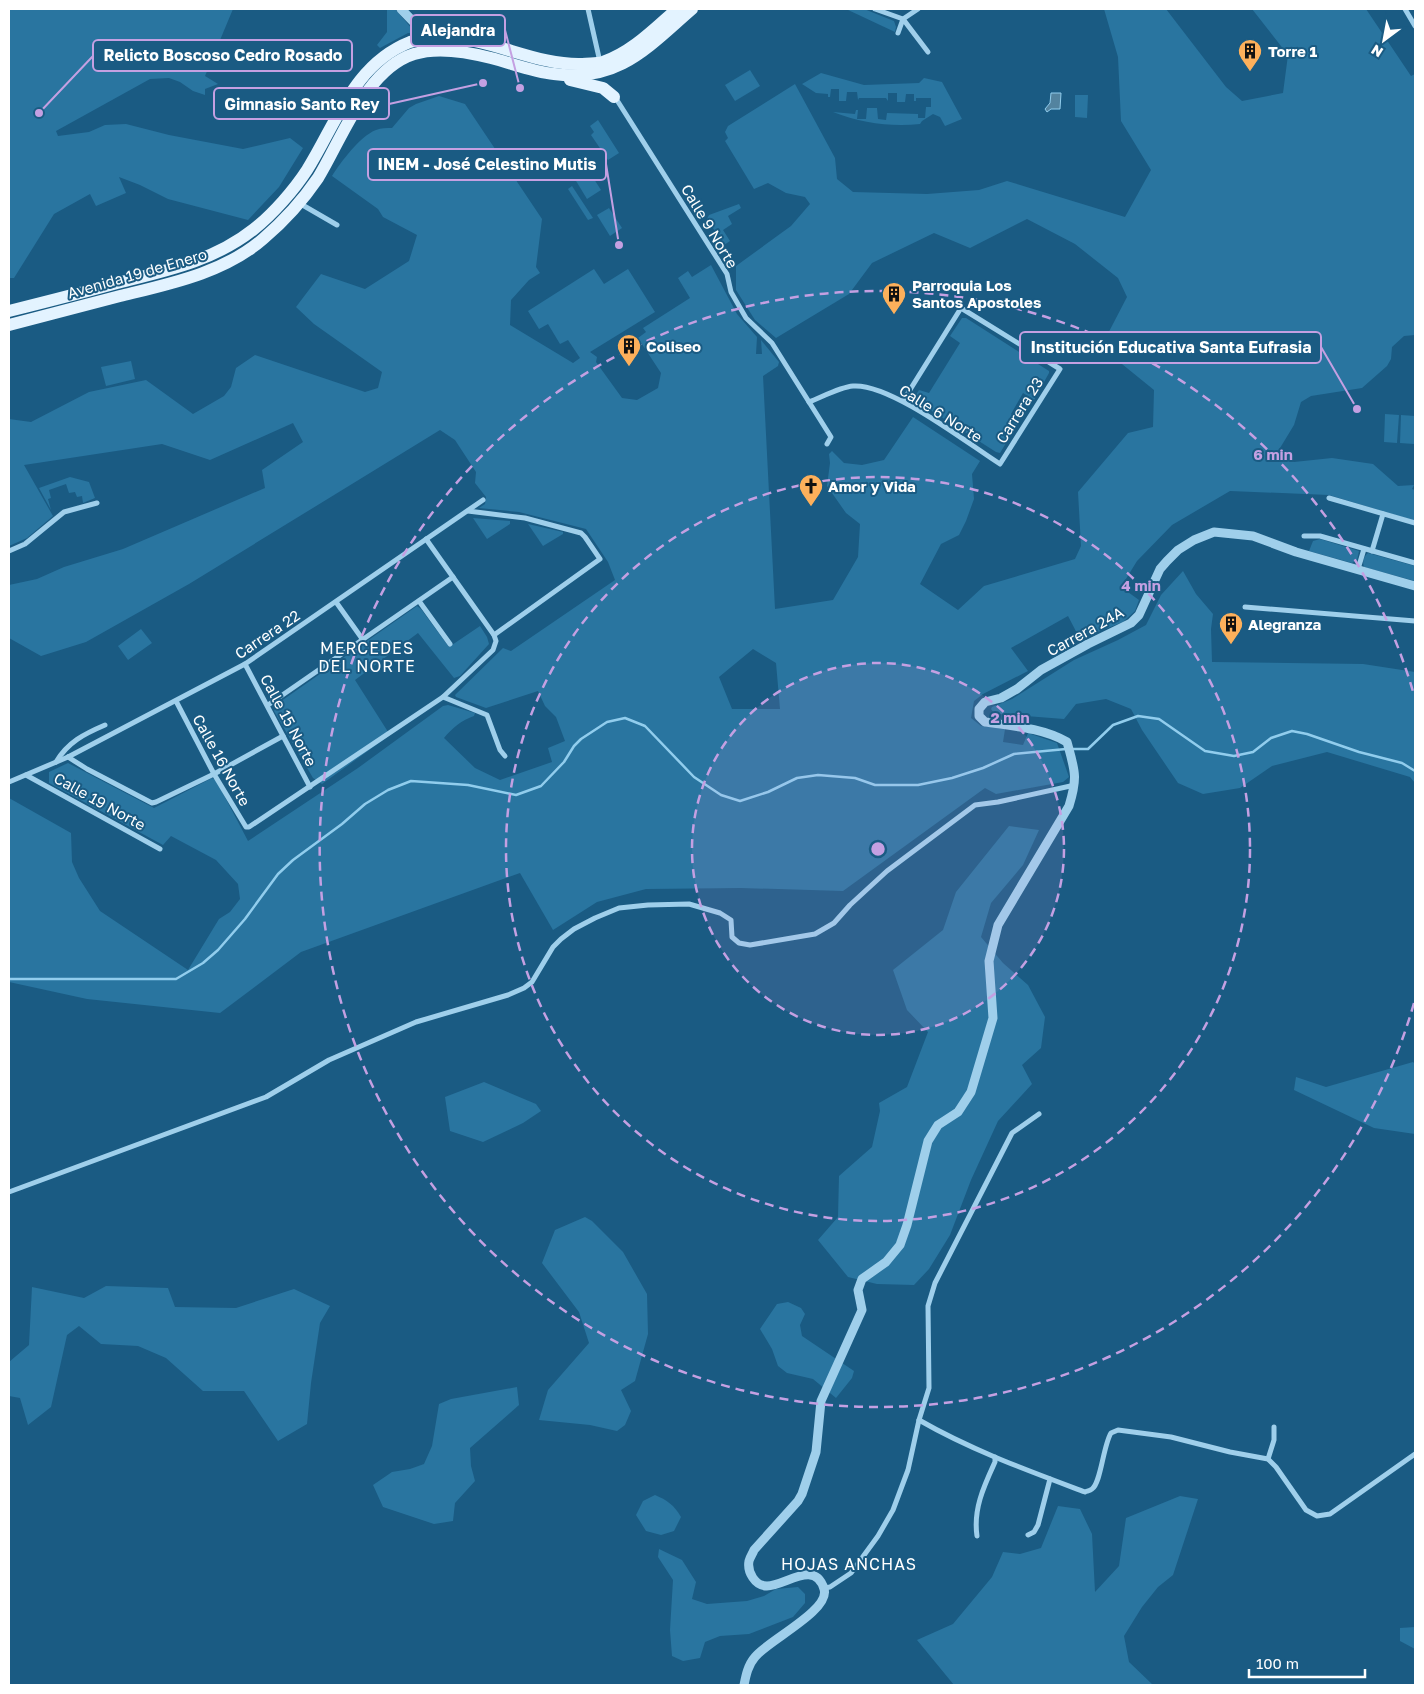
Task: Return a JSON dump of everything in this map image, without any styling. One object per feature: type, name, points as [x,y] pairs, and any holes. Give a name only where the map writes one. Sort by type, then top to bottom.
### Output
[{"type":"main road","name":"Avenida 19 de Enero","points":[[9,325],[197,276],[240,256],[263,239],[299,203],[317,178],[368,89],[391,68],[413,54],[446,51],[478,54],[554,74],[580,75],[601,68],[611,58],[642,40],[677,9]]},
{"type":"main road","name":"Avenida 19 de Enero","points":[[9,311],[192,263],[232,244],[254,229],[275,210],[306,171],[358,81],[383,57],[413,41],[429,38],[448,38],[482,42],[542,59],[601,68],[616,68],[638,56],[692,9]]},
{"type":"main road","points":[[554,74],[573,81],[603,88],[614,97]]},
{"type":"street","points":[[401,9],[429,38],[431,52]]},
{"type":"street","name":"Calle 9 Norte","points":[[588,9],[605,81],[727,274],[731,292],[746,318],[772,343],[831,437],[828,444]]},
{"type":"street","points":[[875,9],[903,19],[928,52]]},
{"type":"street","points":[[898,34],[903,19],[918,9]]},
{"type":"street","points":[[1405,9],[1415,26]]},
{"type":"street","points":[[299,203],[337,225]]},
{"type":"street","name":"Carrera 23","points":[[903,401],[960,308],[1060,369],[1000,464]]},
{"type":"street","name":"Calle 6 Norte","points":[[809,402],[852,386],[869,387],[903,401],[1000,464]]},
{"type":"street","points":[[1329,498],[1415,523]]},
{"type":"street","name":"Carrera 22","points":[[68,758],[245,664],[483,500]]},
{"type":"street","points":[[9,551],[25,544],[64,512],[97,503]]},
{"type":"street","points":[[468,511],[525,518],[572,530],[585,537],[600,559],[494,635]]},
{"type":"street","points":[[1372,551],[1383,514]]},
{"type":"street","name":"Carrera 24A","points":[[1075,785],[1075,770],[1067,742],[1049,734],[985,722],[979,716],[980,709],[985,702],[1001,698],[1017,689],[1041,670],[1131,623],[1144,606],[1160,569],[1178,550],[1194,540],[1214,532],[1244,535],[1415,586]]},
{"type":"street","points":[[1304,536],[1320,536],[1415,563]]},
{"type":"street","points":[[310,787],[443,697],[493,650],[496,641],[494,635],[426,539]]},
{"type":"street","points":[[1358,569],[1364,549]]},
{"type":"street","points":[[268,705],[453,577]]},
{"type":"street","points":[[419,600],[450,644]]},
{"type":"street","points":[[336,602],[363,640]]},
{"type":"street","points":[[1245,607],[1415,621]]},
{"type":"street","name":"Calle 15 Norte","points":[[245,664],[310,787]]},
{"type":"street","points":[[443,697],[488,715],[500,750],[505,756]]},
{"type":"street","name":"Calle 16 Norte","points":[[176,701],[214,774],[246,827],[250,828],[310,787]]},
{"type":"street","points":[[56,762],[71,743],[84,734],[105,725]]},
{"type":"street","points":[[9,782],[68,758],[148,802],[156,802],[214,774],[283,736]]},
{"type":"street","name":"Calle 19 Norte","points":[[26,775],[160,849]]},
{"type":"street","points":[[9,1192],[266,1097],[329,1060],[416,1022],[508,995],[524,988],[532,982],[553,947],[561,939],[574,929],[619,908],[689,904],[720,913],[731,920],[732,937],[739,943],[750,945],[815,934],[834,922],[887,871],[975,805],[998,802],[1075,785],[1070,806],[998,925],[989,961],[993,1018],[971,1092],[958,1112],[938,1125],[928,1141],[907,1225],[900,1245],[886,1262],[862,1279],[858,1290],[862,1310],[821,1401],[816,1452],[802,1494],[754,1550],[750,1560],[749,1568],[752,1578],[759,1583],[767,1586],[807,1574],[816,1577],[824,1588],[825,1595],[816,1610],[754,1657],[747,1670],[744,1685]]},
{"type":"street","points":[[824,1588],[830,1587],[851,1573],[878,1536],[893,1510],[908,1470],[919,1420],[929,1388],[928,1306],[935,1283],[1012,1133],[1039,1114]]},
{"type":"street","points":[[919,1420],[995,1457],[1085,1492],[1092,1489],[1097,1483],[1107,1440],[1111,1433],[1118,1430],[1171,1437],[1230,1452],[1268,1459],[1276,1467],[1306,1510],[1317,1516],[1330,1514],[1415,1454]]},
{"type":"street","points":[[1268,1459],[1274,1440],[1274,1427]]},
{"type":"street","points":[[977,1536],[977,1507],[995,1462],[995,1457]]},
{"type":"street","points":[[1028,1535],[1034,1532],[1038,1525],[1050,1479]]},
{"type":"shaded area","points":[[9,9],[233,9],[205,76],[218,84],[205,89],[205,95],[193,91],[180,82],[169,78],[150,79],[56,131],[58,136],[89,132],[105,125],[126,124],[169,135],[243,149],[290,138],[303,148],[279,187],[248,220],[168,199],[119,177],[126,193],[96,206],[90,194],[54,214],[14,278],[9,278]]},
{"type":"shaded area","points":[[387,9],[395,9],[413,30],[413,33],[408,33],[380,48],[377,45],[387,32]]},
{"type":"shaded area","points":[[846,9],[864,9],[894,21],[895,32]]},
{"type":"shaded area","points":[[1104,9],[1166,9],[1226,87],[1242,101],[1283,93],[1288,55],[1252,9],[1366,9],[1411,76],[1415,74],[1415,335],[1404,336],[1392,347],[1391,359],[1387,366],[1362,388],[1311,396],[1301,402],[1294,425],[1277,453],[1294,462],[1332,458],[1373,464],[1398,486],[1414,485],[1412,489],[1415,490],[1415,521],[1329,495],[1230,491],[1172,525],[1137,561],[1121,587],[1139,600],[1135,611],[1123,622],[1080,639],[1068,616],[1011,648],[1028,671],[983,694],[974,701],[971,718],[981,726],[1005,729],[1003,742],[1023,745],[1028,733],[1057,743],[1069,777],[1063,782],[996,794],[985,788],[843,891],[741,888],[646,889],[597,902],[553,930],[520,873],[301,952],[220,1013],[87,999],[9,982],[9,798],[71,833],[72,862],[79,878],[100,911],[188,970],[219,919],[230,912],[240,899],[238,884],[216,860],[171,836],[163,845],[49,783],[49,772],[68,763],[154,808],[212,778],[216,780],[248,841],[358,768],[443,706],[448,705],[475,713],[474,716],[458,725],[444,738],[475,768],[500,780],[552,762],[548,748],[565,741],[556,717],[545,706],[538,691],[486,708],[455,695],[503,648],[511,651],[615,580],[608,562],[586,529],[519,512],[479,508],[485,504],[486,497],[475,483],[476,472],[455,440],[440,430],[189,584],[86,642],[41,656],[9,638],[9,585],[37,579],[64,567],[123,549],[265,488],[262,470],[303,442],[293,423],[210,460],[162,444],[24,465],[53,516],[27,538],[9,546],[9,419],[31,422],[89,392],[146,380],[193,414],[224,396],[231,387],[236,368],[255,355],[365,392],[378,388],[382,372],[314,324],[296,307],[321,274],[365,289],[409,261],[417,235],[383,217],[378,209],[332,176],[357,144],[370,133],[378,129],[392,128],[409,108],[439,96],[465,104],[542,219],[536,267],[540,273],[529,280],[511,300],[510,325],[573,363],[580,358],[568,340],[560,344],[548,324],[539,329],[528,311],[594,269],[604,284],[628,269],[655,312],[590,352],[597,357],[596,362],[622,398],[637,400],[658,388],[661,373],[638,338],[646,332],[643,328],[690,298],[678,278],[688,271],[692,277],[711,265],[737,314],[757,337],[756,354],[762,354],[761,340],[779,362],[778,366],[763,376],[775,609],[833,600],[858,557],[860,524],[846,513],[827,486],[830,463],[829,454],[832,451],[844,463],[862,465],[884,460],[913,417],[980,461],[972,474],[974,499],[966,521],[959,535],[941,544],[920,584],[958,610],[984,586],[1075,559],[1081,546],[1078,492],[1128,433],[1153,427],[1154,390],[1101,347],[1127,297],[1118,278],[1075,244],[1027,219],[970,248],[934,233],[872,263],[849,294],[776,338],[755,320],[736,290],[736,266],[791,226],[810,204],[805,197],[786,193],[768,183],[754,189],[725,141],[728,138],[725,132],[728,126],[795,84],[835,158],[837,179],[853,192],[927,194],[979,190],[1007,181],[1125,217],[1151,170],[1121,121],[1118,57]],"holes":[[[753,649],[776,663],[780,709],[732,709],[719,677]]]},
{"type":"shaded area","points":[[750,70],[760,86],[735,101],[725,85]]},
{"type":"shaded area","points":[[821,73],[864,85],[919,83],[924,78],[942,82],[962,119],[945,126],[940,117],[933,114],[920,124],[898,125],[876,123],[865,121],[844,116],[833,112],[855,114],[856,110],[858,110],[857,119],[866,119],[867,108],[877,108],[878,119],[886,120],[887,113],[918,114],[918,118],[925,118],[926,107],[931,107],[931,98],[916,98],[916,101],[914,101],[914,94],[906,94],[905,102],[897,102],[897,93],[888,93],[888,101],[886,98],[859,98],[858,100],[857,92],[847,92],[846,101],[839,101],[839,89],[831,89],[830,97],[828,97],[828,94],[816,93],[802,84]]},
{"type":"shaded area","points":[[1051,93],[1061,93],[1060,109],[1051,109],[1047,112],[1045,109],[1050,103]]},
{"type":"shaded area","points":[[1075,95],[1088,95],[1087,118],[1075,117]]},
{"type":"shaded area","points":[[598,120],[619,153],[608,160],[591,135],[594,132],[590,126]]},
{"type":"shaded area","points":[[576,151],[601,190],[587,199],[570,171]]},
{"type":"shaded area","points":[[572,186],[593,218],[588,220],[568,189]]},
{"type":"shaded area","points":[[739,204],[741,208],[728,216],[732,224],[723,230],[730,241],[724,245],[707,219],[709,215]]},
{"type":"shaded area","points":[[609,208],[622,228],[610,236],[597,215]]},
{"type":"shaded area","points":[[962,318],[966,318],[1049,371],[1034,400],[1023,393],[1011,414],[1020,420],[1000,453],[913,399],[919,390],[929,393],[960,343],[950,336]]},
{"type":"shaded area","points":[[131,361],[135,379],[106,386],[101,367]]},
{"type":"shaded area","points":[[1385,414],[1399,415],[1397,443],[1384,442]]},
{"type":"shaded area","points":[[1401,415],[1415,416],[1414,444],[1400,443]]},
{"type":"shaded area","points":[[70,477],[89,482],[95,498],[83,503],[82,496],[77,497],[75,492],[69,493],[66,484],[49,490],[51,498],[48,499],[51,510],[39,488]]},
{"type":"shaded area","points":[[473,518],[510,521],[510,524],[487,539]]},
{"type":"shaded area","points":[[528,524],[563,532],[563,534],[543,546]]},
{"type":"shaded area","points":[[1320,539],[1359,551],[1357,560],[1352,563],[1309,551],[1313,541]]},
{"type":"shaded area","points":[[1368,553],[1415,566],[1415,581],[1364,567],[1364,559]]},
{"type":"shaded area","points":[[1183,571],[1196,594],[1213,614],[1211,629],[1212,662],[1363,664],[1415,672],[1415,783],[1410,777],[1327,752],[1272,766],[1240,788],[1203,794],[1178,783],[1142,730],[1131,709],[1106,699],[1076,704],[1064,719],[999,714],[994,713],[991,709],[1012,699],[1074,660],[1146,625],[1161,595]]},
{"type":"shaded area","points":[[417,606],[449,647],[480,626],[489,644],[460,676],[454,678],[418,633],[355,680],[390,735],[322,784],[313,778],[274,711],[277,704]]},
{"type":"shaded area","points":[[141,629],[152,643],[128,660],[118,646]]},
{"type":"shaded area","points":[[1009,826],[1039,830],[1023,865],[991,903],[981,937],[1003,963],[1028,985],[1045,1017],[1041,1048],[1022,1065],[1032,1084],[998,1121],[971,1180],[950,1235],[929,1269],[914,1285],[877,1284],[848,1277],[818,1240],[838,1217],[839,1176],[872,1147],[880,1111],[879,1103],[907,1087],[928,1032],[907,1010],[893,970],[943,930],[956,892]]},
{"type":"shaded area","points":[[1413,1062],[1415,1064],[1415,1134],[1374,1128],[1294,1090],[1296,1077],[1326,1087]]},
{"type":"shaded area","points":[[484,1082],[536,1104],[541,1111],[523,1123],[483,1142],[450,1131],[445,1097]]},
{"type":"shaded area","points":[[585,1217],[592,1221],[623,1252],[647,1294],[648,1334],[635,1381],[621,1390],[631,1411],[625,1425],[617,1431],[590,1425],[539,1420],[548,1390],[589,1343],[579,1312],[542,1263],[555,1230]]},
{"type":"shaded area","points":[[106,1286],[168,1288],[175,1307],[236,1308],[294,1289],[330,1306],[320,1323],[307,1424],[278,1441],[244,1391],[203,1391],[166,1358],[138,1346],[101,1344],[79,1326],[67,1335],[51,1407],[28,1425],[20,1398],[9,1396],[9,1362],[29,1345],[32,1287],[84,1298]]},
{"type":"shaded area","points":[[788,1302],[801,1308],[805,1314],[800,1325],[802,1336],[854,1371],[852,1378],[836,1398],[813,1379],[787,1373],[778,1366],[772,1349],[760,1329],[777,1304]]},
{"type":"shaded area","points":[[517,1387],[519,1405],[470,1448],[471,1466],[475,1481],[455,1503],[453,1521],[434,1524],[383,1507],[373,1485],[392,1472],[424,1464],[432,1446],[439,1404],[451,1399]]},
{"type":"shaded area","points":[[655,1495],[670,1503],[681,1517],[674,1531],[661,1535],[646,1531],[636,1515],[643,1501]]},
{"type":"shaded area","points":[[1180,1496],[1198,1499],[1173,1575],[1158,1587],[1142,1607],[1124,1636],[1129,1662],[1153,1685],[954,1685],[917,1640],[953,1624],[992,1577],[1003,1552],[1020,1554],[1041,1548],[1058,1506],[1080,1509],[1092,1534],[1095,1592],[1119,1566],[1126,1518]]},
{"type":"shaded area","points":[[659,1549],[682,1560],[696,1582],[692,1599],[707,1604],[747,1601],[764,1596],[776,1589],[798,1587],[805,1594],[805,1603],[793,1617],[749,1634],[720,1636],[705,1642],[700,1658],[683,1661],[672,1656],[670,1630],[673,1580],[658,1557]]},
{"type":"shaded area","points":[[1415,1627],[1415,1649],[1400,1641],[1400,1628]]},
{"type":"waterway","points":[[1072,749],[1088,749],[1113,725],[1138,716],[1159,719],[1205,751],[1234,756],[1253,752],[1271,738],[1292,731],[1402,763],[1415,771]]},
{"type":"waterway","points":[[9,979],[176,979],[203,963],[218,950],[245,919],[278,874],[293,860],[342,824],[365,804],[388,790],[411,781],[468,785],[516,795],[541,786],[564,762],[581,739],[607,722],[625,718],[645,726],[694,777],[721,795],[740,801],[768,792],[797,778],[818,775],[855,778],[875,785],[918,785],[952,778],[983,768],[1014,754],[1066,749]]},
{"type":"place","name":"Torre 1","points":[[1250,72]]},
{"type":"place","name":"Gimnasio Santo Rey","points":[[483,83]]},
{"type":"place","name":"Alejandra","points":[[520,88]]},
{"type":"place","name":"Relicto Boscoso Cedro Rosado","points":[[39,113]]},
{"type":"place","name":"INEM - José Celestino Mutis","points":[[619,245]]},
{"type":"place","name":"Parroquia Los Santos Apostoles","points":[[894,315]]},
{"type":"place","name":"Coliseo","points":[[629,367]]},
{"type":"place","name":"Institución Educativa Santa Eufrasia","points":[[1357,409]]},
{"type":"place","name":"Amor y Vida","points":[[811,507]]},
{"type":"place","name":"Alegranza","points":[[1231,645]]},
{"type":"district","name":"MERCEDES DEL NORTE","points":[[367,657]]},
{"type":"district","name":"HOJAS ANCHAS","points":[[849,1564]]}]
